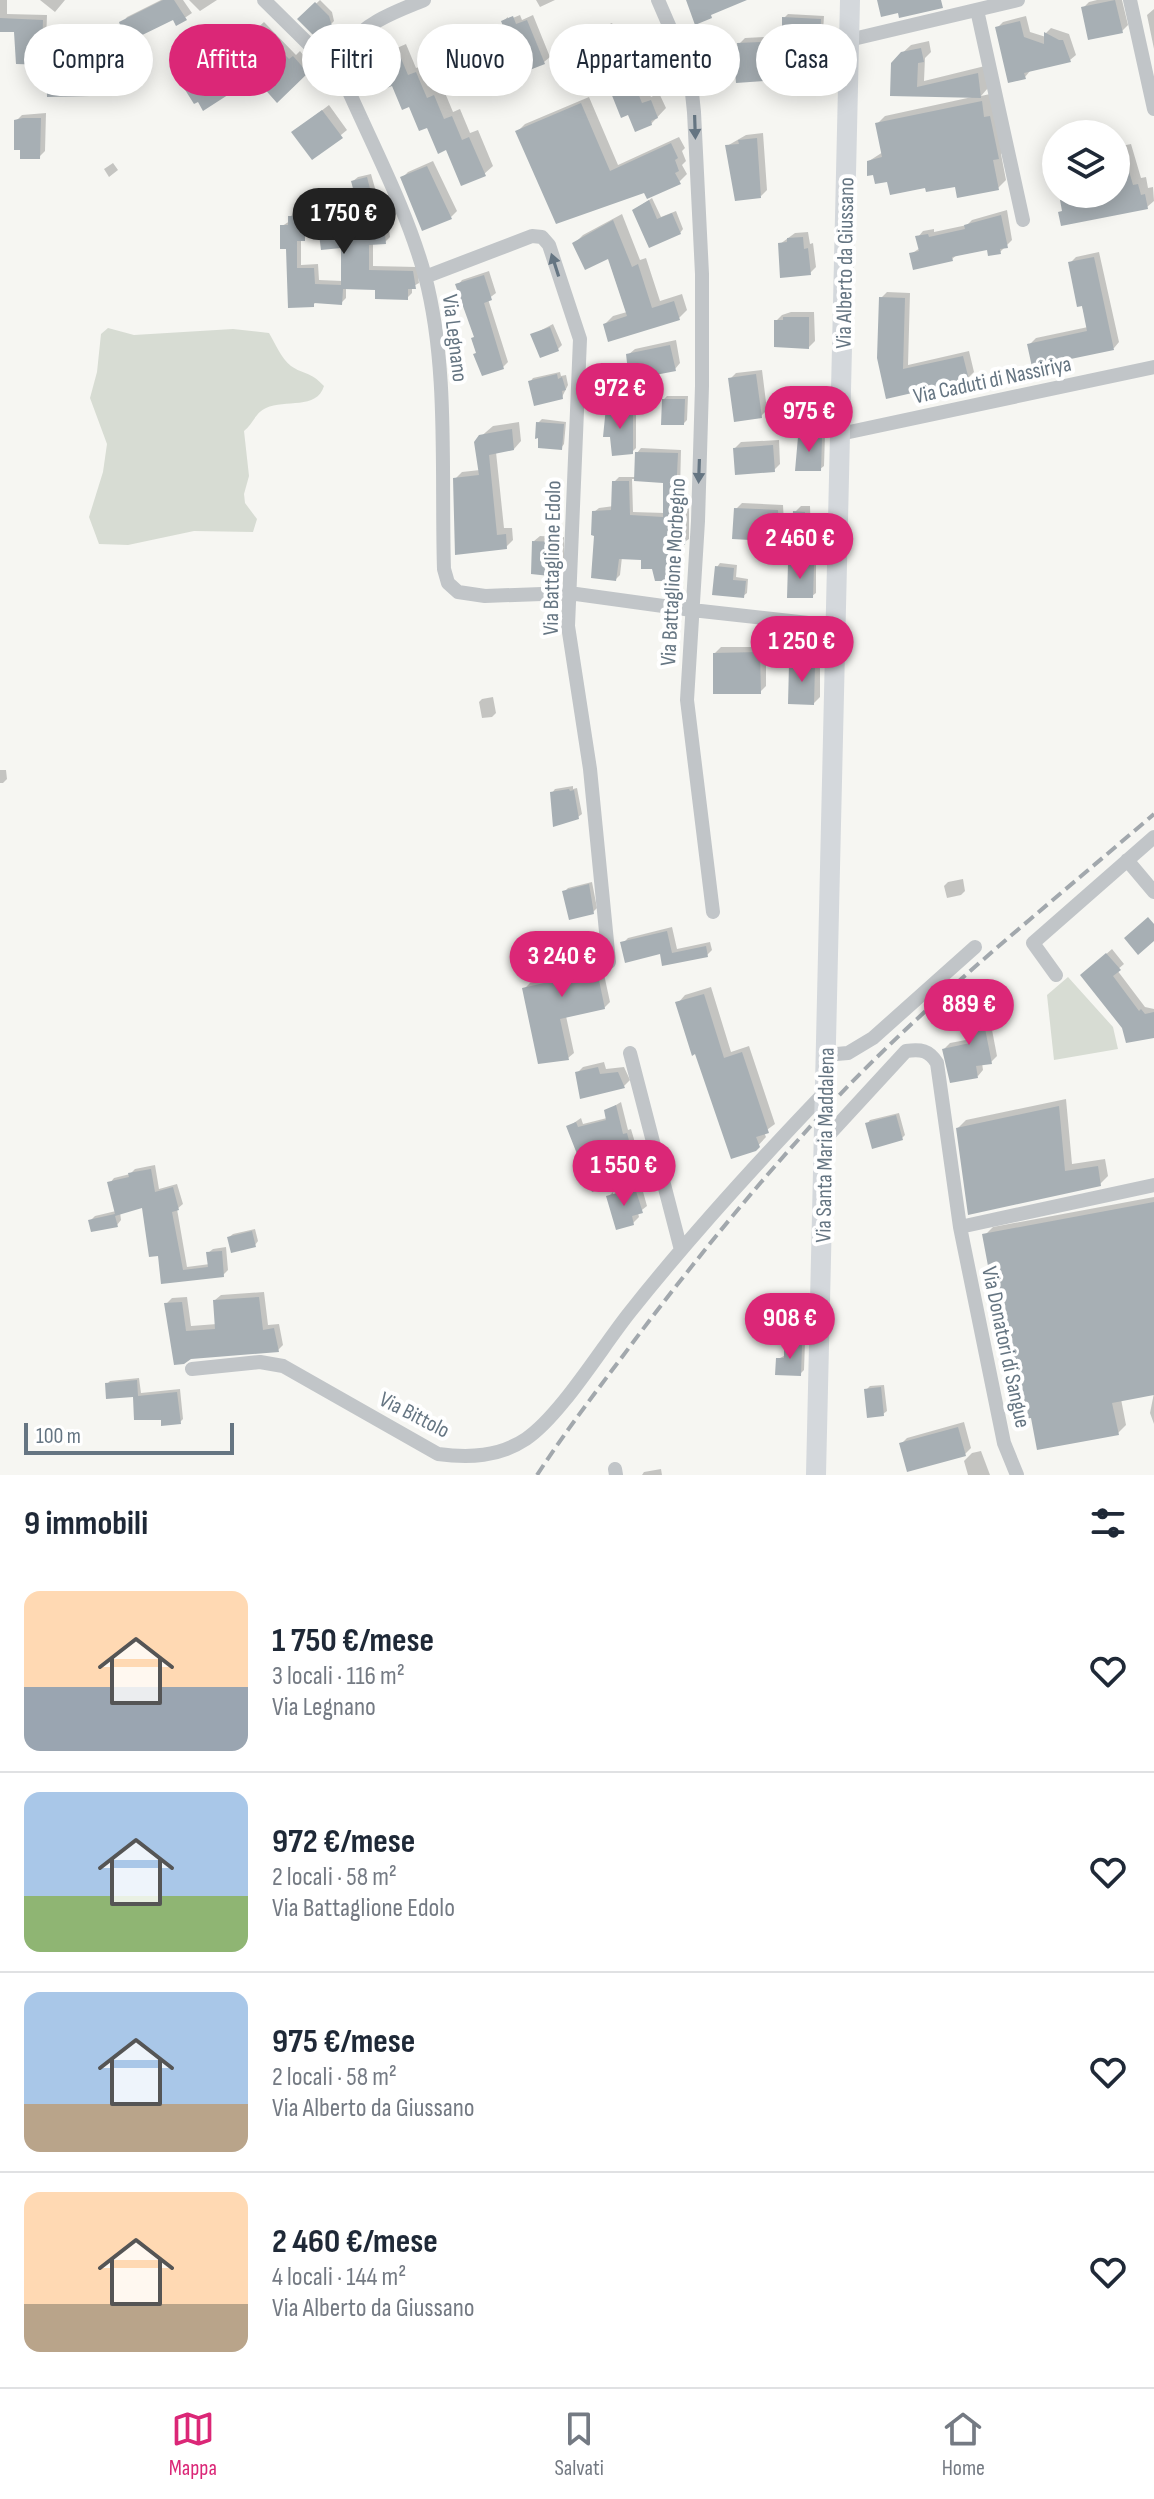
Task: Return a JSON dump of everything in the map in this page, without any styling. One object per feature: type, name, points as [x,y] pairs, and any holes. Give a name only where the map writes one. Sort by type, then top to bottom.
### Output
[{"type":"street","points":[[264,0],[302,38]]},
{"type":"street","name":"Via Battaglione Morbegno","points":[[658,0],[690,74],[694,112],[702,274],[702,386],[698,521],[687,700],[713,912]]},
{"type":"street","name":"Via Alberto da Giussano","points":[[849,24],[850,0]]},
{"type":"street","points":[[857,38],[1018,0]]},
{"type":"street","points":[[1130,1],[1154,109]]},
{"type":"street","points":[[376,24],[415,2]]},
{"type":"street","points":[[977,10],[1023,220]]},
{"type":"street","name":"Via Legnano","points":[[351,96],[410,228],[435,324],[441,388],[444,569],[448,583],[458,592],[485,596],[569,593]]},
{"type":"street","name":"Via Alberto da Giussano","points":[[827,958],[848,96]]},
{"type":"street","name":"Via Battaglione Edolo","points":[[425,277],[532,236],[542,237],[549,245],[580,339],[568,626],[590,769],[609,962]]},
{"type":"street","name":"Via Caduti di Nassiriya","points":[[840,434],[1154,367]]},
{"type":"street","points":[[569,593],[835,626]]},
{"type":"street","points":[[1056,975],[1033,943],[1154,837]]},
{"type":"street","points":[[1127,860],[1154,892]]},
{"type":"street","points":[[825,1055],[848,1053],[873,1038],[975,947]]},
{"type":"street","name":"Via Santa Maria Maddalena","points":[[816,1475],[827,958]]},
{"type":"street","name":"Via Donatori di Sangue","points":[[824,1140],[906,1051],[921,1050],[931,1054],[937,1063],[960,1227],[1004,1443],[1017,1475]]},
{"type":"street","points":[[630,1053],[681,1250]]},
{"type":"street","name":"Via Bittolo","points":[[192,1369],[260,1362],[283,1366],[438,1454],[467,1458],[486,1455],[524,1441],[551,1416],[681,1250],[750,1170],[825,1092]]},
{"type":"street","points":[[960,1227],[1154,1185]]},
{"type":"shaded area","points":[[108,328],[134,335],[233,329],[269,333],[287,363],[324,386],[315,398],[308,401],[274,405],[263,410],[244,431],[249,476],[244,494],[245,503],[257,519],[253,532],[194,531],[128,545],[99,544],[89,517],[103,472],[107,444],[90,398],[97,372],[101,334]]},
{"type":"shaded area","points":[[1068,977],[1113,1027],[1118,1049],[1054,1060],[1047,995]]},
{"type":"building","points":[[163,0],[174,0],[187,20],[175,24],[173,20],[153,30],[153,24],[119,22]]},
{"type":"building","points":[[686,0],[747,0],[711,15],[712,18],[695,24]]},
{"type":"building","points":[[877,0],[941,0],[943,8],[899,18],[898,13],[881,17]]},
{"type":"building","points":[[1115,0],[1123,33],[1088,40],[1081,7]]},
{"type":"building","points":[[315,2],[329,16],[331,24],[302,24],[297,19]]},
{"type":"building","points":[[513,16],[516,24],[502,24],[501,21]]},
{"type":"building","points":[[782,17],[821,19],[821,24],[782,24]]},
{"type":"building","points":[[0,18],[43,20],[43,24],[24,24],[24,64],[16,64],[14,32],[0,32]]},
{"type":"building","points":[[1020,21],[1024,37],[1044,44],[1044,32],[1063,40],[1071,62],[1024,73],[1026,79],[1008,83],[995,27]]},
{"type":"building","points":[[533,35],[545,64],[533,69]]},
{"type":"building","points":[[756,42],[756,82],[740,83],[740,43]]},
{"type":"building","points":[[921,48],[924,62],[918,63],[917,87],[978,73],[981,98],[890,96],[891,63],[901,52]]},
{"type":"building","points":[[286,56],[289,59],[293,56],[302,66],[302,79],[286,94]]},
{"type":"building","points":[[401,58],[408,75],[416,72],[417,96],[434,96],[444,119],[452,116],[462,140],[469,137],[486,176],[461,186],[446,150],[438,154],[427,128],[419,131],[409,107],[402,110],[396,96],[401,96]]},
{"type":"building","points":[[189,96],[226,96],[203,111],[198,102],[194,104]]},
{"type":"building","points":[[271,96],[284,96],[277,103]]},
{"type":"building","points":[[612,96],[639,96],[642,103],[651,100],[658,118],[651,121],[652,125],[635,132],[628,115],[621,118]]},
{"type":"building","points":[[982,101],[984,117],[990,116],[999,159],[993,160],[999,190],[957,198],[955,187],[926,192],[925,188],[890,195],[887,182],[875,184],[873,175],[867,176],[867,161],[882,157],[875,123]]},
{"type":"building","points":[[581,103],[610,171],[671,143],[678,158],[675,160],[679,171],[675,173],[681,184],[647,199],[644,193],[556,224],[515,131]]},
{"type":"building","points":[[322,110],[343,138],[312,160],[291,132]]},
{"type":"building","points":[[41,118],[40,159],[20,159],[20,150],[14,150],[14,120]]},
{"type":"building","points":[[757,138],[761,198],[735,201],[725,145]]},
{"type":"building","points":[[427,166],[452,219],[422,231],[400,177]]},
{"type":"building","points":[[1130,174],[1133,185],[1138,184],[1141,195],[1145,194],[1148,209],[1061,226],[1058,212],[1061,208],[1130,208]]},
{"type":"building","points":[[367,177],[377,216],[383,216],[386,244],[369,245],[369,270],[413,271],[416,289],[408,289],[408,300],[375,299],[375,290],[343,289],[342,305],[314,303],[314,307],[288,308],[286,249],[280,249],[280,225],[288,225],[288,216],[305,216],[305,241],[297,241],[297,268],[314,268],[315,284],[341,285],[341,248],[321,250],[319,234],[346,232],[342,198],[355,196],[351,181]]},
{"type":"building","points":[[649,200],[657,219],[672,213],[681,234],[649,248],[632,210]]},
{"type":"building","points":[[1001,215],[1008,248],[1000,249],[1001,254],[988,256],[987,250],[913,270],[909,253],[919,251],[915,236],[928,234],[929,237],[965,229],[964,225]]},
{"type":"building","points":[[613,220],[632,267],[638,264],[652,308],[674,301],[680,320],[608,342],[603,324],[627,316],[608,259],[585,270],[572,243]]},
{"type":"building","points":[[803,237],[804,249],[808,248],[811,275],[780,278],[778,243],[787,242],[787,238]]},
{"type":"building","points":[[1094,257],[1114,350],[1032,367],[1027,344],[1087,331],[1082,306],[1077,307],[1068,262]]},
{"type":"building","points":[[484,275],[492,300],[484,303],[504,369],[482,376],[473,354],[476,353],[471,338],[474,337],[455,284]]},
{"type":"building","points":[[879,297],[905,298],[903,369],[963,356],[969,380],[886,399],[877,358]]},
{"type":"building","points":[[783,317],[809,317],[809,349],[774,347],[774,320],[783,320]]},
{"type":"building","points":[[550,327],[559,351],[540,358],[530,334]]},
{"type":"building","points":[[670,345],[676,371],[629,380],[626,354]]},
{"type":"building","points":[[557,374],[558,379],[562,377],[566,390],[562,391],[563,399],[534,406],[528,381]]},
{"type":"building","points":[[756,374],[762,418],[734,422],[728,378]]},
{"type":"building","points":[[662,399],[685,399],[684,425],[661,425]]},
{"type":"building","points":[[606,407],[633,411],[633,454],[612,456],[610,437],[603,437]]},
{"type":"building","points":[[536,422],[564,424],[562,450],[538,448]]},
{"type":"building","points":[[512,429],[514,450],[489,455],[497,535],[506,534],[507,549],[455,555],[453,478],[479,475],[474,442],[479,435]]},
{"type":"building","points":[[798,437],[822,438],[821,471],[795,471]]},
{"type":"building","points":[[773,445],[775,472],[735,475],[733,448]]},
{"type":"building","points":[[635,452],[678,453],[676,494],[683,494],[685,545],[680,545],[676,569],[673,569],[672,579],[668,581],[655,581],[652,569],[641,569],[641,560],[619,559],[616,581],[591,578],[592,511],[611,510],[612,481],[629,481],[630,515],[663,517],[663,483],[634,481]]},
{"type":"building","points":[[734,508],[778,510],[779,528],[792,528],[793,511],[805,512],[806,543],[732,539]]},
{"type":"building","points":[[532,541],[559,542],[559,577],[531,574]]},
{"type":"building","points":[[788,564],[814,565],[813,598],[787,598]]},
{"type":"building","points":[[715,566],[734,568],[733,580],[746,581],[744,598],[712,595]]},
{"type":"building","points":[[760,652],[761,694],[713,694],[713,653]]},
{"type":"building","points":[[789,664],[815,665],[814,705],[788,704]]},
{"type":"building","points":[[574,790],[579,819],[553,827],[550,792]]},
{"type":"building","points":[[589,884],[594,914],[569,920],[562,891]]},
{"type":"building","points":[[1148,917],[1154,924],[1154,941],[1138,955],[1124,938]]},
{"type":"building","points":[[667,931],[672,953],[706,946],[708,957],[662,966],[660,954],[625,963],[620,942]]},
{"type":"building","points":[[591,942],[605,1009],[560,1019],[569,1060],[538,1064],[522,988],[553,981],[547,952]]},
{"type":"building","points":[[1106,953],[1121,970],[1113,976],[1139,1011],[1141,1009],[1145,1014],[1154,1012],[1154,1038],[1126,1043],[1122,1028],[1080,975]]},
{"type":"building","points":[[704,994],[724,1058],[742,1052],[769,1133],[756,1137],[760,1147],[756,1151],[731,1159],[675,1002]]},
{"type":"building","points":[[979,998],[992,1064],[976,1066],[978,1078],[950,1083],[942,1049],[970,1043],[962,1001]]},
{"type":"building","points":[[598,1067],[600,1074],[618,1072],[625,1088],[580,1099],[575,1072]]},
{"type":"building","points":[[616,1105],[623,1134],[627,1133],[632,1152],[595,1161],[605,1187],[592,1192],[566,1126],[576,1122],[578,1127],[606,1120],[604,1110]]},
{"type":"building","points":[[1059,1106],[1065,1171],[1098,1166],[1101,1186],[968,1215],[956,1128]]},
{"type":"building","points":[[896,1115],[903,1140],[872,1149],[865,1123]]},
{"type":"building","points":[[151,1169],[155,1192],[173,1187],[179,1210],[172,1212],[183,1270],[208,1267],[206,1252],[222,1251],[224,1277],[161,1284],[158,1256],[149,1257],[142,1208],[115,1216],[118,1227],[91,1232],[88,1220],[115,1214],[107,1182],[129,1177],[128,1173]]},
{"type":"building","points":[[635,1188],[643,1213],[632,1216],[634,1225],[616,1230],[606,1196]]},
{"type":"building","points":[[1154,1202],[1154,1395],[1112,1403],[1119,1435],[1037,1450],[1031,1418],[1017,1420],[982,1234]]},
{"type":"building","points":[[252,1231],[256,1247],[231,1253],[227,1237]]},
{"type":"building","points":[[259,1297],[263,1330],[274,1328],[279,1352],[191,1359],[174,1365],[164,1303],[182,1302],[186,1331],[215,1329],[213,1300]]},
{"type":"building","points":[[784,1344],[802,1345],[801,1376],[775,1375],[776,1358],[784,1358]]},
{"type":"building","points":[[137,1380],[138,1396],[177,1392],[181,1424],[161,1426],[161,1420],[134,1420],[133,1397],[106,1399],[105,1383]]},
{"type":"building","points":[[881,1387],[884,1416],[867,1418],[864,1389]]},
{"type":"building","points":[[958,1427],[966,1456],[907,1472],[899,1443]]},
{"type":"railway","points":[[537,1475],[587,1403],[690,1268],[768,1174],[851,1083],[924,1013],[1154,814]]}]
